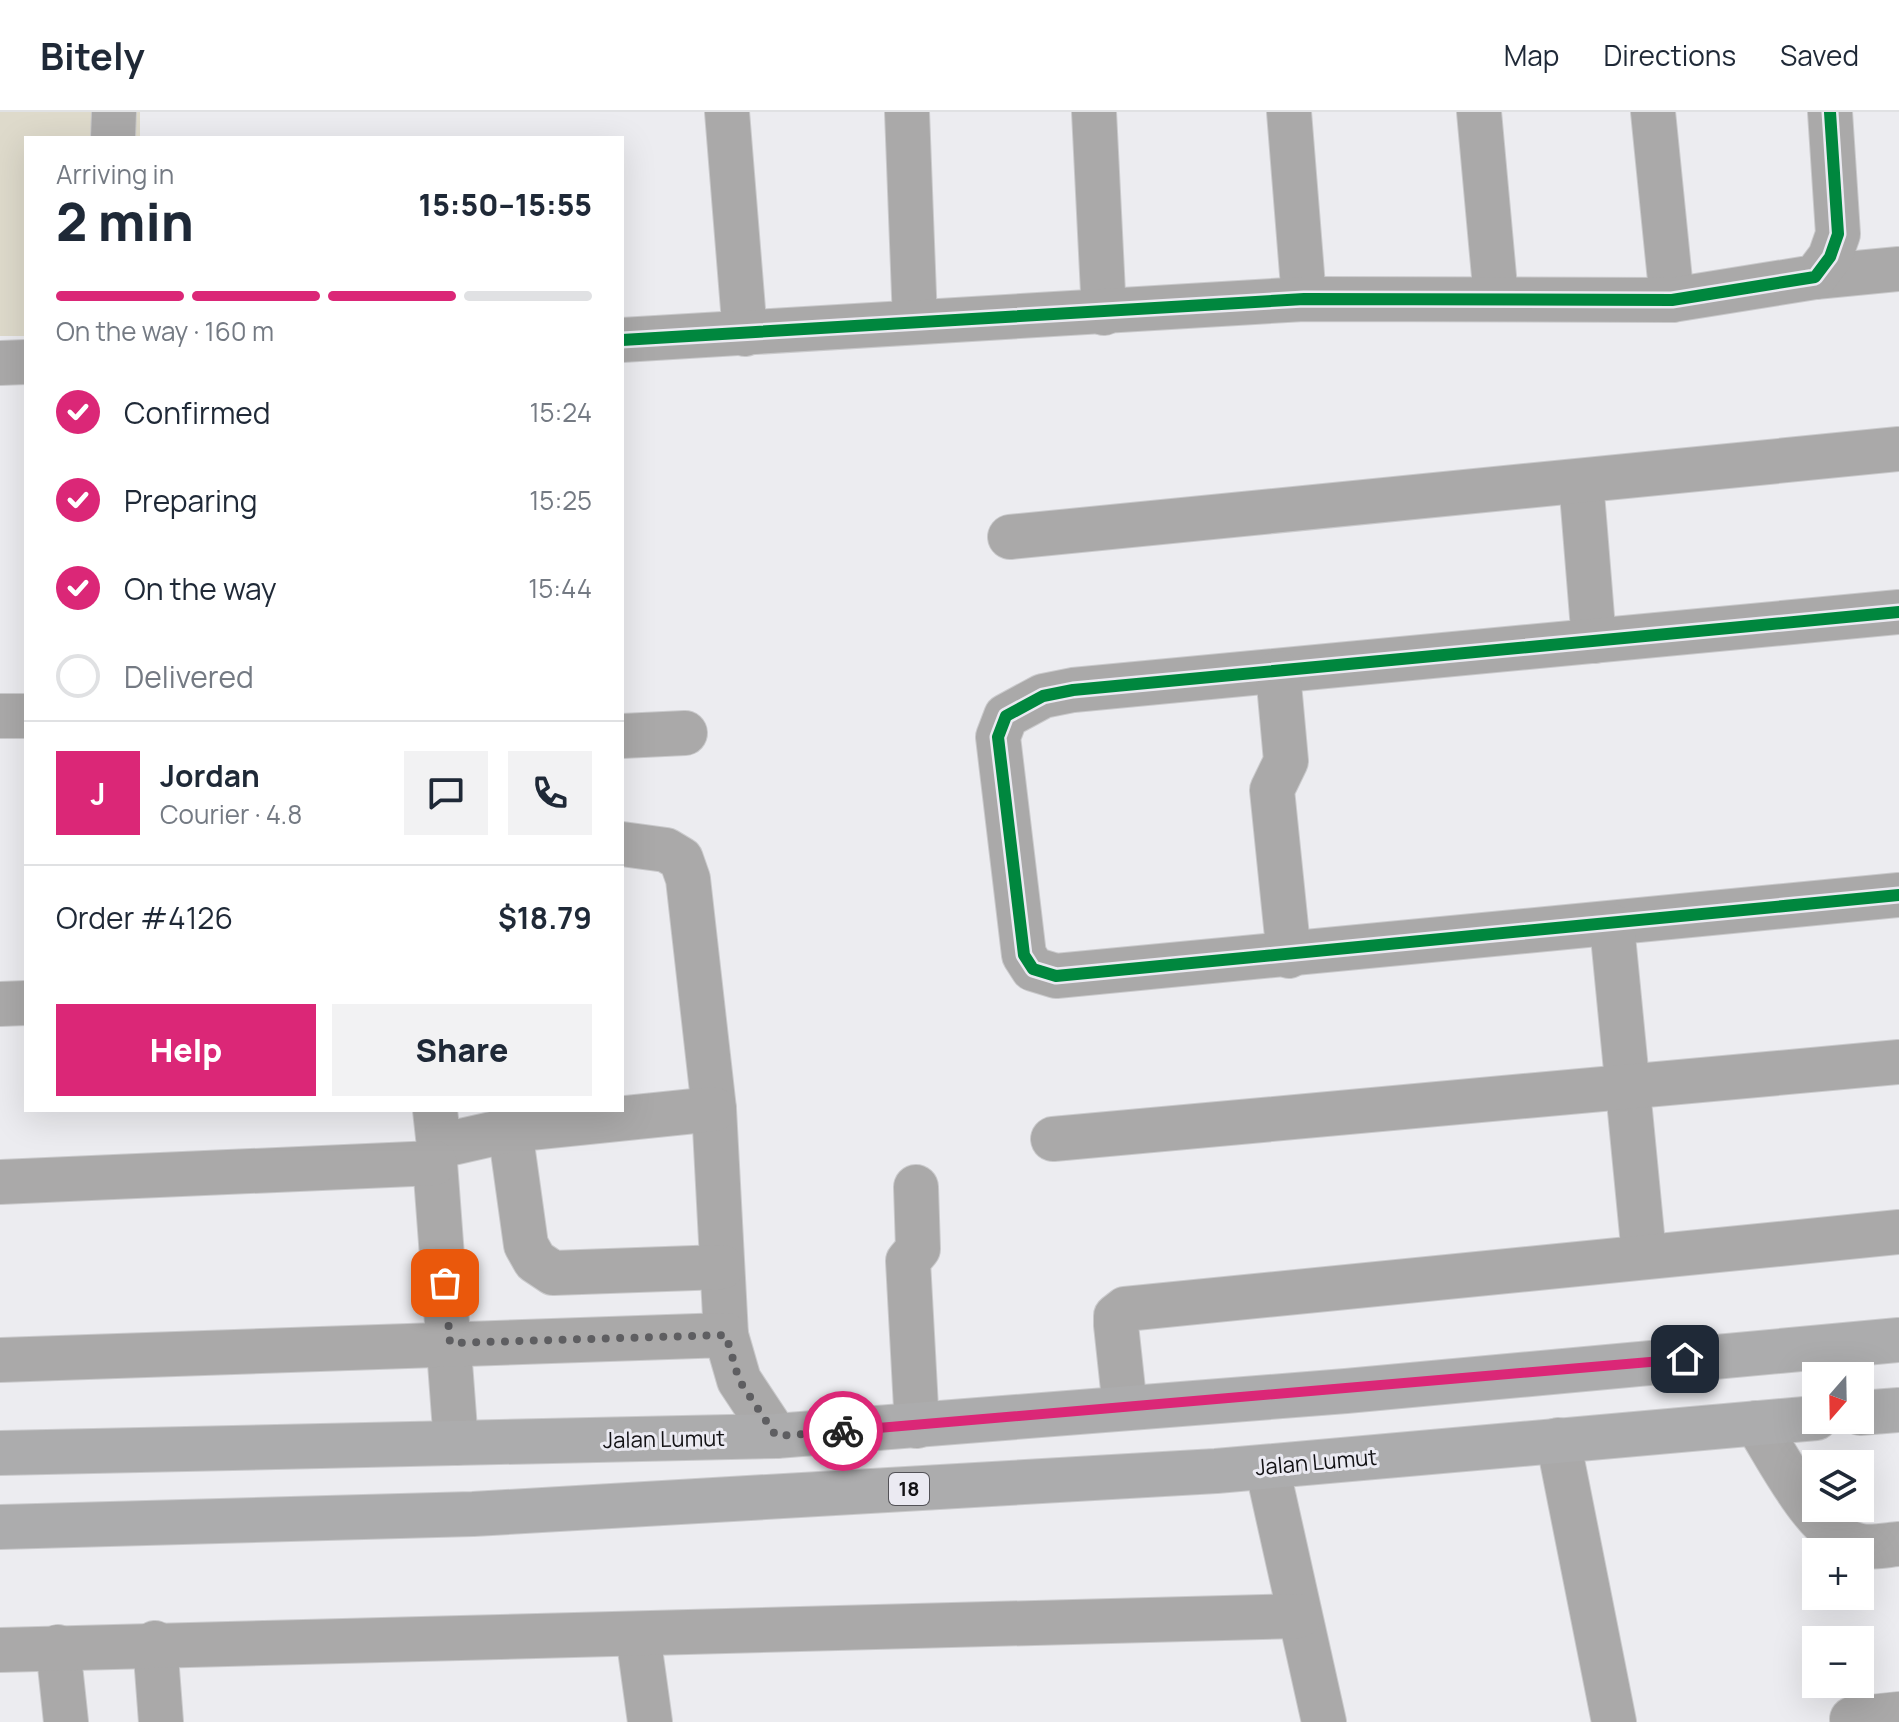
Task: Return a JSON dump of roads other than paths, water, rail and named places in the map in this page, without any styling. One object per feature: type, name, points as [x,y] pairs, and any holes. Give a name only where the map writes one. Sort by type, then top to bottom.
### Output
[{"type":"main road","name":"Jalan Lumut","points":[[0,1453],[776,1436],[1899,1340]]},
{"type":"main road","points":[[1874,1412],[1899,1410]]},
{"type":"main road","name":"Jalan Lumut","points":[[0,1527],[473,1514],[1267,1467],[1802,1419]]},
{"type":"street","points":[[113,136],[114,112]]},
{"type":"street","points":[[727,112],[745,334]]},
{"type":"street","points":[[907,112],[915,321]]},
{"type":"street","points":[[1094,112],[1104,313]]},
{"type":"street","points":[[1289,112],[1304,299]]},
{"type":"street","points":[[1479,112],[1496,298]]},
{"type":"street","points":[[1653,112],[1672,300]]},
{"type":"street","points":[[1815,277],[1830,257],[1838,234],[1830,112]]},
{"type":"street","points":[[624,340],[1304,299],[1672,300],[1815,277],[1899,269]]},
{"type":"street","points":[[0,363],[24,362]]},
{"type":"street","points":[[1010,537],[1899,449]]},
{"type":"street","points":[[1581,481],[1594,641]]},
{"type":"street","points":[[1899,612],[1073,690],[1043,696],[1006,716],[998,737],[1024,955],[1033,969],[1056,976],[1612,926],[1899,895]]},
{"type":"street","points":[[1278,673],[1286,761],[1272,790],[1289,956]]},
{"type":"street","points":[[0,716],[24,716]]},
{"type":"street","points":[[624,736],[685,733]]},
{"type":"street","points":[[624,844],[666,850],[681,859],[690,891],[714,1109],[726,1335],[739,1380],[776,1436]]},
{"type":"street","points":[[1612,926],[1644,1255]]},
{"type":"street","points":[[0,1004],[24,1003]]},
{"type":"street","points":[[1053,1139],[1899,1062]]},
{"type":"street","points":[[0,1182],[436,1140],[714,1109]]},
{"type":"street","points":[[510,1130],[526,1245],[535,1261],[553,1273],[722,1267]]},
{"type":"street","points":[[436,1140],[456,1443]]},
{"type":"street","points":[[916,1187],[918,1249],[908,1261],[917,1426]]},
{"type":"street","points":[[1125,1408],[1116,1316],[1125,1309],[1899,1232]]},
{"type":"street","points":[[0,1360],[726,1335]]},
{"type":"street","points":[[1756,1423],[1818,1518],[1839,1538],[1861,1546],[1899,1544]]},
{"type":"street","points":[[1558,1440],[1614,1722]]},
{"type":"street","points":[[1267,1467],[1324,1722]]},
{"type":"street","points":[[0,1650],[155,1643],[638,1635],[759,1629],[1299,1616]]},
{"type":"street","points":[[638,1635],[650,1722]]},
{"type":"street","points":[[155,1643],[161,1722]]},
{"type":"street","points":[[58,1647],[66,1722]]},
{"type":"street","points":[[1852,1719],[1899,1714]]}]
